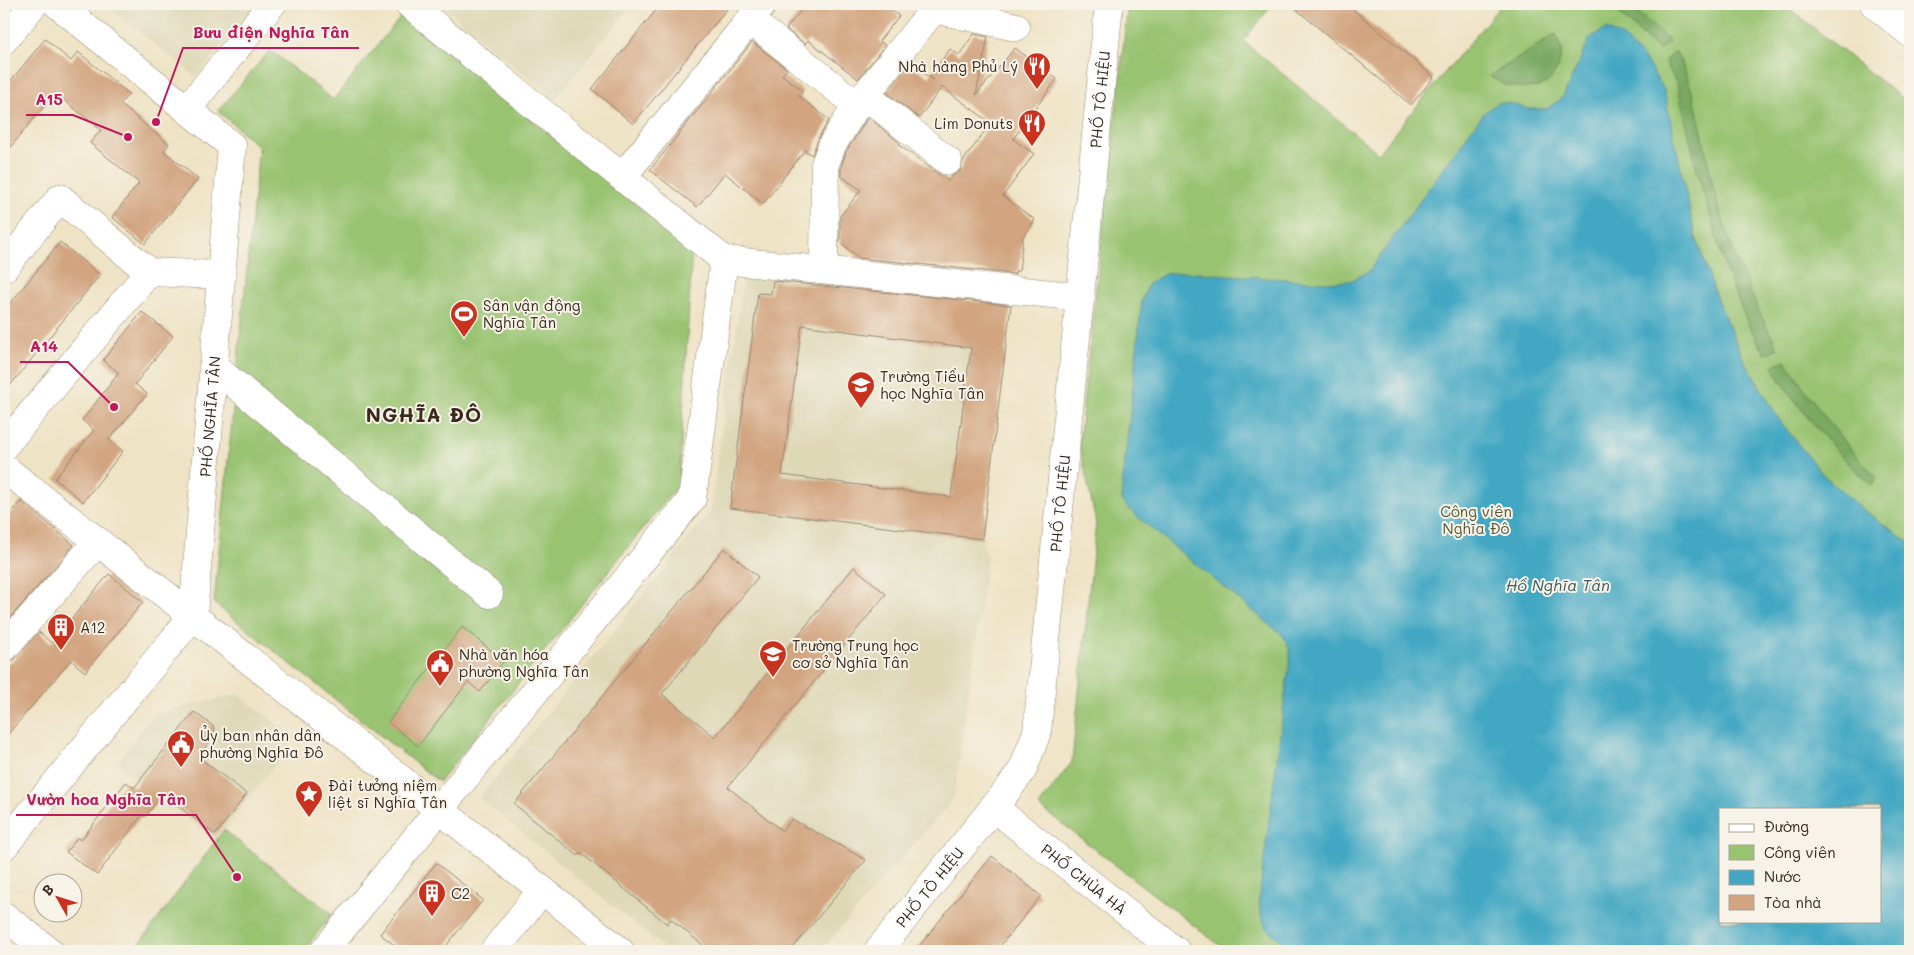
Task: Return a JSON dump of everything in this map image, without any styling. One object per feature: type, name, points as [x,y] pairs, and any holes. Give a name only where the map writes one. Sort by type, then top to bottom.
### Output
[{"type":"street","points":[[4,40],[34,4]]},
{"type":"street","name":"PHỐ NGHĨA TÂN","points":[[57,4],[232,146],[193,616]]},
{"type":"street","points":[[187,109],[272,4]]},
{"type":"street","points":[[409,4],[724,260],[1081,297]]},
{"type":"street","name":"PHỐ TÔ HIỆU","points":[[878,951],[1023,769],[1037,732],[1109,4]]},
{"type":"street","points":[[824,270],[825,164],[832,144],[861,100],[934,6],[1016,27]]},
{"type":"street","points":[[622,177],[756,12],[861,100],[948,161]]},
{"type":"street","points":[[4,268],[60,198],[149,272],[220,275]]},
{"type":"street","points":[[324,951],[692,499],[724,260]]},
{"type":"street","points":[[7,437],[149,272]]},
{"type":"street","points":[[213,366],[489,594]]},
{"type":"street","points":[[4,468],[620,951]]},
{"type":"street","points":[[4,648],[98,541]]},
{"type":"street","points":[[4,846],[193,616]]},
{"type":"street","name":"PHỐ CHÙA HÀ","points":[[993,807],[1176,951]]},
{"type":"street","points":[[494,951],[542,890]]},
{"type":"street","points":[[4,916],[49,951]]},
{"type":"shaded area","points":[[105,4],[256,4],[196,77]]},
{"type":"shaded area","points":[[439,4],[632,4],[555,100]]},
{"type":"shaded area","name":"Trường Trung học cơ sở Nghĩa Tân","points":[[744,274],[1011,305],[982,538],[987,558],[954,798],[821,951],[668,951],[479,798],[710,512]]},
{"type":"shaded area","points":[[238,694],[295,738],[216,841],[117,763],[154,714]]},
{"type":"green space","name":"Hồ Nghĩa Tân","points":[[1128,4],[1273,4],[1243,41],[1378,153],[1502,4],[1784,4],[1910,105],[1910,951],[1227,951],[1039,806],[1072,762],[1096,523],[1079,442]]},
{"type":"green space","points":[[1619,4],[1628,4],[1670,41],[1659,50],[1620,15]]},
{"type":"green space","name":"Sân vận động Nghĩa Tân","points":[[402,15],[692,250],[679,484],[439,782],[214,603],[259,147],[218,111],[270,50],[333,100]]},
{"type":"green space","points":[[1556,34],[1562,51],[1558,68],[1549,81],[1539,87],[1524,88],[1504,85],[1490,76]]},
{"type":"green space","points":[[1676,52],[1691,87],[1716,198],[1728,237],[1751,294],[1778,348],[1765,354],[1748,324],[1726,271],[1696,166],[1678,87],[1665,60]]},
{"type":"green space","points":[[1785,360],[1828,421],[1877,478],[1871,485],[1817,429],[1782,383],[1772,366]]},
{"type":"green space","points":[[224,830],[332,914],[303,951],[134,951]]},
{"type":"water","name":"Hồ Nghĩa Tân","points":[[1606,29],[1623,37],[1646,61],[1664,90],[1695,235],[1717,299],[1743,358],[1780,421],[1822,474],[1865,511],[1910,543],[1910,951],[1298,951],[1275,936],[1262,917],[1259,898],[1290,651],[1287,642],[1280,633],[1134,514],[1122,502],[1142,300],[1149,283],[1165,274],[1184,272],[1326,282],[1350,281],[1369,271],[1483,114],[1497,103],[1508,103],[1529,109],[1547,109],[1563,97],[1590,38]]},
{"type":"building","points":[[661,4],[731,4],[633,124],[592,89]]},
{"type":"building","points":[[806,4],[882,4],[899,16],[879,41],[885,45],[858,79],[808,40],[805,44],[786,29]]},
{"type":"building","points":[[1290,4],[1347,4],[1434,77],[1411,105]]},
{"type":"building","points":[[974,34],[988,37],[976,95],[1015,48],[1057,79],[1013,139],[1034,154],[1003,196],[1035,220],[1023,237],[1019,271],[1015,271],[1015,274],[859,258],[840,242],[840,216],[861,190],[841,176],[841,167],[846,152],[868,117],[900,143],[899,145],[948,181],[960,171],[963,161],[991,123],[942,87],[919,118],[887,93],[910,64],[933,80],[929,77],[950,49],[959,55]]},
{"type":"building","points":[[45,39],[71,61],[78,52],[129,94],[120,104],[169,144],[164,151],[198,179],[145,244],[112,217],[139,183],[90,143],[101,130],[55,93],[4,155],[4,89]]},
{"type":"building","points":[[752,42],[787,69],[782,75],[803,91],[799,96],[829,120],[819,137],[812,155],[805,150],[763,204],[725,173],[697,207],[650,170]]},
{"type":"building","points":[[60,242],[100,275],[4,393],[4,311]]},
{"type":"building","points":[[773,281],[1011,305],[982,539],[730,508],[758,293],[771,294]],"holes":[[[802,325],[971,348],[951,497],[782,475]]]},
{"type":"building","points":[[142,312],[173,336],[135,384],[147,394],[109,440],[123,451],[83,502],[55,479],[94,430],[82,420],[119,373],[103,360]]},
{"type":"building","points":[[21,501],[74,545],[4,625],[4,521]]},
{"type":"building","points":[[724,548],[758,577],[662,694],[715,737],[854,567],[886,594],[728,787],[782,831],[792,819],[866,860],[790,951],[710,951],[671,919],[667,924],[581,853],[578,856],[514,804]]},
{"type":"building","name":"A12","points":[[109,574],[143,602],[85,672],[71,660],[4,739],[4,663],[9,663],[15,659],[39,632],[51,643]]},
{"type":"building","name":"Nhà văn hóa phường Nghĩa Tân","points":[[462,627],[504,661],[480,692],[468,682],[418,746],[388,722]]},
{"type":"building","name":"Ủy ban nhân dân phường Nghĩa Đô","points":[[194,712],[213,726],[215,734],[198,757],[247,794],[215,835],[163,794],[145,817],[142,815],[97,875],[66,852],[77,838],[81,840],[126,782],[134,788]]},
{"type":"building","points":[[992,856],[1041,896],[996,951],[915,951]]},
{"type":"building","name":"C2","points":[[436,863],[483,900],[442,951],[402,951],[380,934]]},
{"type":"place","name":"Nhà hàng Phủ Lý","points":[[1037,90]]},
{"type":"place","name":"Bưu điện Nghĩa Tân","points":[[156,122]]},
{"type":"place","name":"A15","points":[[128,137]]},
{"type":"place","name":"Lim Donuts","points":[[1032,147]]},
{"type":"place","name":"Sân vận động Nghĩa Tân","points":[[464,338]]},
{"type":"place","name":"A14","points":[[114,407]]},
{"type":"place","name":"Trường Tiểu học Nghĩa Tân","points":[[861,409]]},
{"type":"place","name":"A12","points":[[61,651]]},
{"type":"place","name":"Trường Trung học cơ sở Nghĩa Tân","points":[[773,678]]},
{"type":"place","name":"Nhà văn hóa phường Nghĩa Tân","points":[[440,687]]},
{"type":"place","name":"Ủy ban nhân dân phường Nghĩa Đô","points":[[181,768]]},
{"type":"place","name":"Đài tưởng niệm liệt sĩ Nghĩa Tân","points":[[309,818]]},
{"type":"place","name":"Vườn hoa Nghĩa Tân","points":[[237,877]]},
{"type":"place","name":"C2","points":[[432,917]]},
{"type":"district","name":"NGHĨA ĐÔ","points":[[424,414]]},
{"type":"park label","name":"Công viên Nghĩa Đô","points":[[1476,520]]}]
